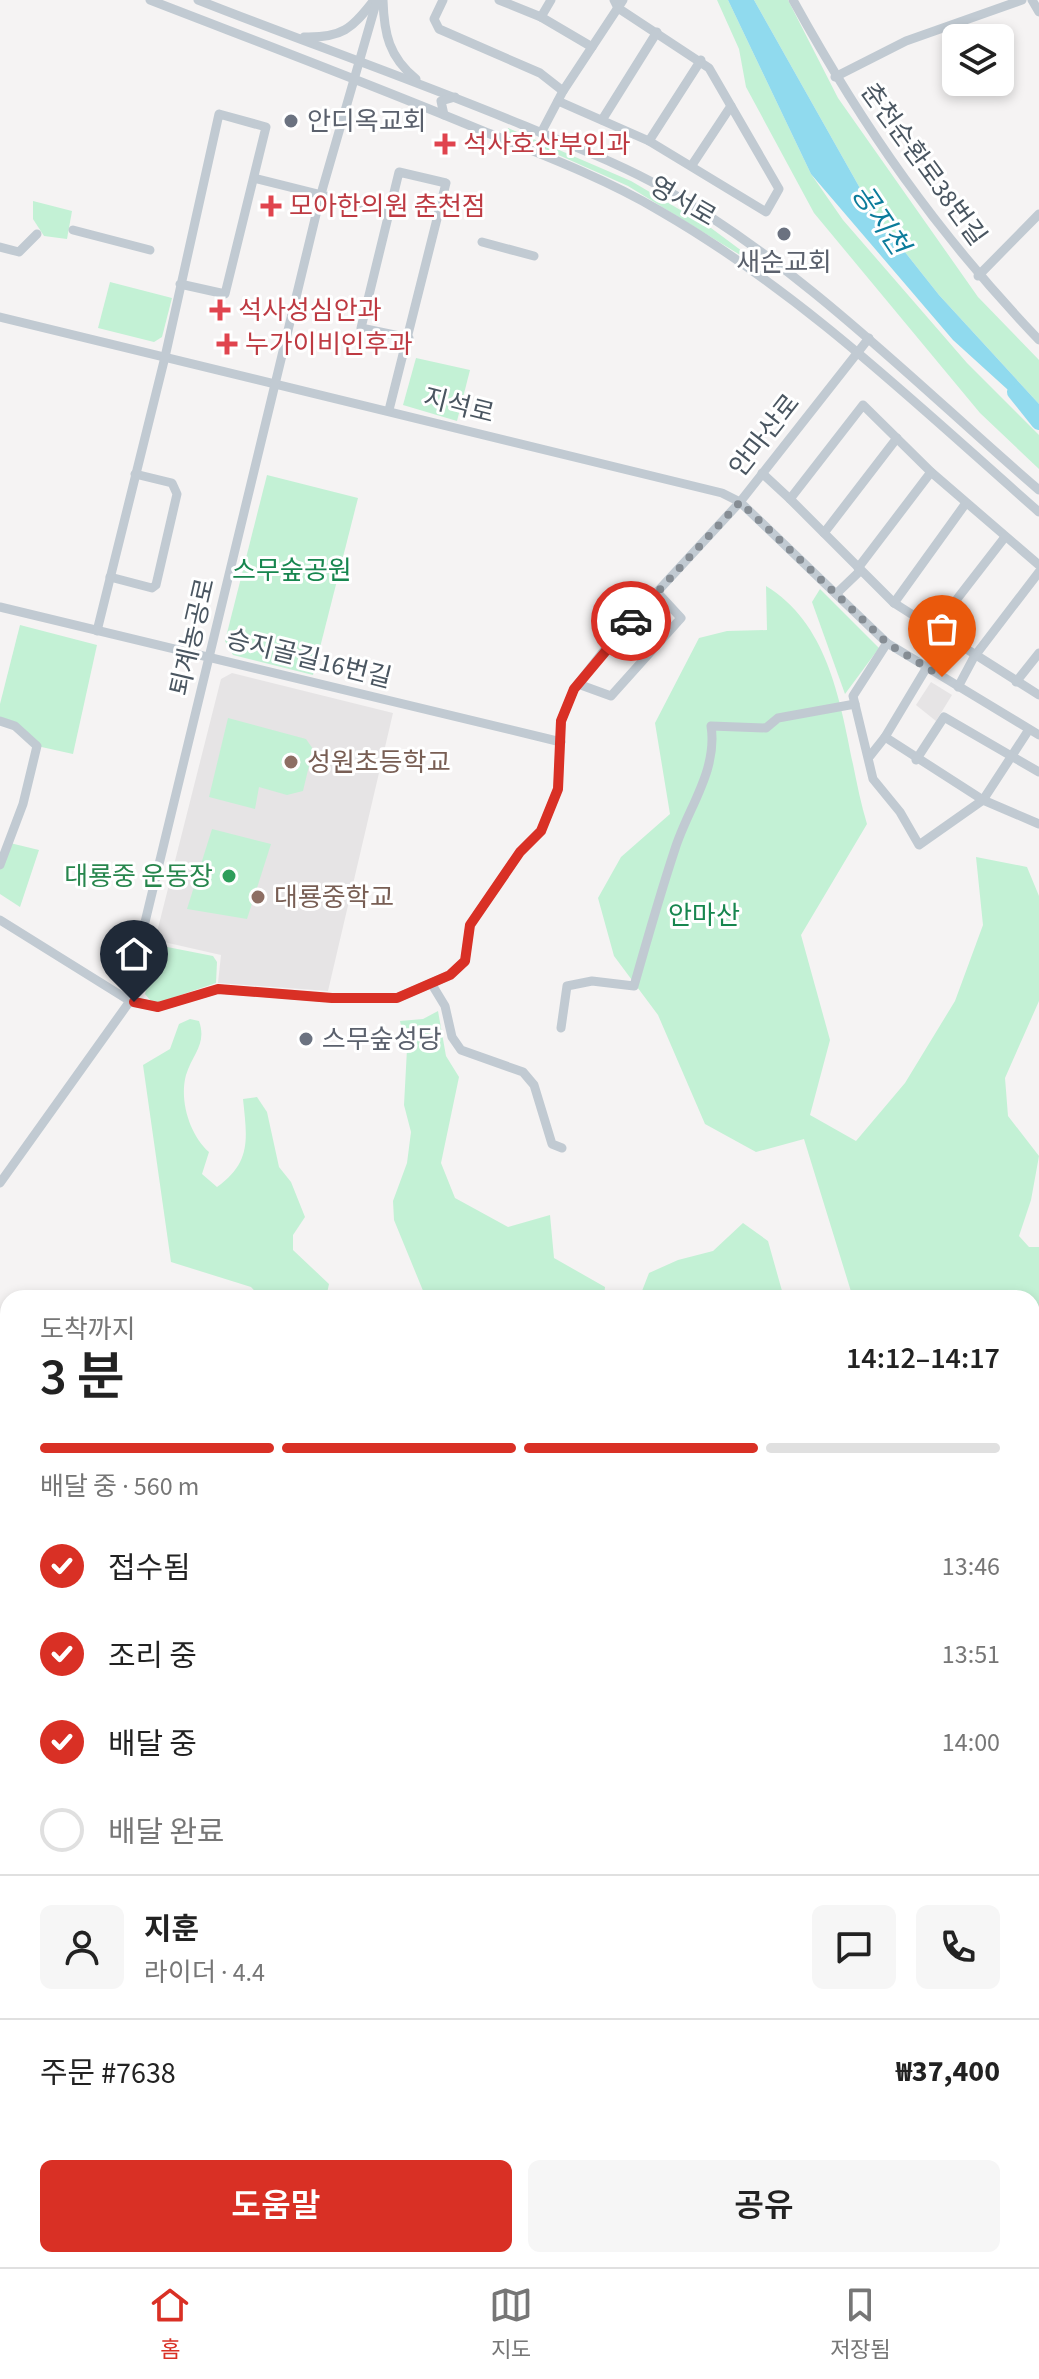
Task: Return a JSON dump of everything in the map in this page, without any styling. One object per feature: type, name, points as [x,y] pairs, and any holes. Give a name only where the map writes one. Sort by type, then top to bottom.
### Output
[{"type":"street","name":"영서로","points":[[150,0],[260,42],[422,84],[592,152],[663,188],[738,236],[829,305],[1039,490]]},
{"type":"street","name":"영서로","points":[[198,0],[295,37],[444,115],[604,181],[659,210],[775,285],[858,350],[1039,512]]},
{"type":"street","points":[[295,37],[336,36],[378,0]]},
{"type":"street","points":[[378,0],[388,45],[395,59],[422,84]]},
{"type":"street","name":"퇴계농공로","points":[[0,1183],[130,1001],[131,980],[321,194],[355,68],[378,0]]},
{"type":"street","points":[[443,0],[434,19],[439,29],[540,73],[563,91]]},
{"type":"street","points":[[499,0],[541,17],[592,47]]},
{"type":"street","points":[[541,17],[551,0]]},
{"type":"street","name":"춘천순환로38번길","points":[[793,0],[835,77],[909,189],[978,276],[1039,340]]},
{"type":"street","points":[[835,77],[906,41],[1022,0]]},
{"type":"street","points":[[1032,0],[1039,12]]},
{"type":"street","points":[[541,133],[563,91],[618,3],[701,60],[779,189],[766,212],[649,141],[558,101]]},
{"type":"street","points":[[260,42],[271,37],[267,27]]},
{"type":"street","points":[[602,120],[657,32]]},
{"type":"street","points":[[649,141],[701,60]]},
{"type":"street","points":[[444,115],[441,101],[455,97]]},
{"type":"street","points":[[692,165],[731,106]]},
{"type":"street","points":[[97,631],[165,357],[180,284],[219,114],[266,127],[225,294],[180,284]]},
{"type":"street","points":[[389,410],[409,338],[446,183],[399,172],[361,328],[409,338]]},
{"type":"street","points":[[254,178],[390,212]]},
{"type":"street","points":[[978,276],[1039,214]]},
{"type":"street","points":[[73,230],[150,250]]},
{"type":"street","points":[[0,247],[19,252],[37,234]]},
{"type":"street","points":[[482,242],[534,256]]},
{"type":"street","points":[[816,317],[828,315],[829,305]]},
{"type":"street","name":"지석로","points":[[0,317],[722,493],[740,502]]},
{"type":"street","name":"안마산로","points":[[0,920],[130,1001],[158,1007],[218,989],[332,998],[397,998],[450,975],[465,961],[470,925],[520,852],[541,831],[558,789],[561,721],[578,684],[740,502],[869,338]]},
{"type":"street","points":[[902,387],[904,377],[914,377]]},
{"type":"street","points":[[790,499],[863,405],[931,472],[1039,565]]},
{"type":"street","points":[[824,533],[897,438]]},
{"type":"street","points":[[836,594],[859,570],[931,472]]},
{"type":"street","points":[[762,473],[894,603],[974,657],[1039,695]]},
{"type":"street","points":[[110,577],[152,588],[156,585],[177,494],[172,483],[135,474]]},
{"type":"street","points":[[740,502],[887,643],[1039,735]]},
{"type":"street","points":[[894,603],[966,503]]},
{"type":"street","points":[[933,630],[1005,537]]},
{"type":"street","points":[[958,687],[974,657],[1039,572]]},
{"type":"street","points":[[578,684],[611,696],[681,618],[657,592]]},
{"type":"street","name":"승지골길16번길","points":[[0,607],[561,742]]},
{"type":"street","points":[[887,643],[853,696],[870,756],[873,779],[894,803],[919,845],[983,800],[1028,731]]},
{"type":"street","points":[[1016,682],[1039,653]]},
{"type":"street","points":[[870,756],[927,667]]},
{"type":"street","points":[[561,1028],[567,986],[592,981],[634,986],[676,845],[708,767],[713,741],[711,726],[766,728],[778,718],[855,704]]},
{"type":"street","points":[[916,760],[944,717],[1039,772]]},
{"type":"street","points":[[0,721],[15,726],[37,746],[23,804],[0,865]]},
{"type":"street","points":[[885,737],[916,760],[983,800],[1039,824]]},
{"type":"street","points":[[431,983],[445,1006],[452,1037],[461,1050],[523,1072],[534,1085],[552,1144],[562,1148]]},
{"type":"shaded area","points":[[232,673],[393,713],[328,991],[218,983],[221,955],[155,940],[221,679]]},
{"type":"shaded area","points":[[931,682],[952,695],[936,721],[916,705]]},
{"type":"green space","points":[[717,0],[728,0],[811,174],[843,220],[967,363],[1039,435],[1039,469],[980,413],[814,213],[746,87],[739,49]]},
{"type":"green space","points":[[754,0],[788,0],[838,98],[978,297],[1039,360],[1039,404],[939,295],[874,213]]},
{"type":"green space","points":[[508,128],[631,181],[711,228],[750,257],[745,258],[628,186],[507,132]]},
{"type":"green space","points":[[33,201],[72,211],[67,239],[44,236],[33,219]]},
{"type":"green space","points":[[110,282],[172,298],[162,337],[154,342],[98,328]]},
{"type":"green space","points":[[416,358],[470,370],[457,421],[403,405]]},
{"type":"green space","name":"스무숲공원","points":[[267,475],[358,498],[313,675],[233,655],[225,641]]},
{"type":"green space","name":"안마산","points":[[766,586],[792,607],[812,632],[826,662],[837,693],[867,824],[801,935],[830,1040],[810,1115],[856,1141],[905,1083],[955,1001],[983,925],[976,857],[1027,867],[1039,896],[1039,1001],[1005,1078],[1008,1116],[1039,1156],[1031,1200],[1019,1236],[1029,1247],[1039,1247],[1039,1290],[851,1290],[804,1139],[756,1152],[705,1124],[658,1015],[614,956],[598,898],[621,857],[670,814],[655,723],[699,638],[727,631],[767,630]]},
{"type":"green space","points":[[820,589],[879,648],[845,694],[812,602]]},
{"type":"green space","points":[[20,625],[97,645],[73,754],[37,746],[0,721],[0,704]]},
{"type":"green space","points":[[228,718],[306,739],[313,749],[303,791],[287,795],[259,787],[255,809],[209,797]]},
{"type":"green space","name":"대룡중 운동장","points":[[212,829],[271,844],[247,919],[187,909]]},
{"type":"green space","points":[[10,843],[39,850],[20,907],[0,894],[0,865]]},
{"type":"green space","points":[[157,945],[213,956],[217,962],[216,983],[157,1003],[150,1000],[145,994]]},
{"type":"green space","points":[[438,1011],[446,1056],[459,1077],[441,1163],[455,1198],[508,1227],[550,1215],[554,1258],[605,1287],[605,1290],[423,1290],[394,1220],[393,1201],[407,1163],[411,1132],[404,1105],[407,1049],[400,1021],[423,1019]]},
{"type":"green space","points":[[190,1019],[199,1021],[201,1029],[198,1048],[186,1075],[184,1096],[196,1136],[209,1152],[202,1174],[217,1187],[236,1168],[245,1148],[243,1099],[257,1097],[267,1112],[279,1167],[291,1182],[305,1217],[293,1235],[293,1250],[329,1284],[328,1290],[254,1290],[171,1262],[143,1065],[170,1049],[179,1024]]},
{"type":"green space","points":[[743,1223],[768,1241],[782,1290],[642,1290],[649,1273],[678,1260],[713,1251]]},
{"type":"water","points":[[728,0],[754,0],[874,213],[939,295],[1039,404],[1039,418],[953,340],[811,174]]},
{"type":"waterway","name":"공지천","points":[[1015,392],[1039,422]]},
{"type":"way so far","points":[[631,621],[740,502],[887,643],[942,677]]},
{"type":"place","name":"안디옥교회","points":[[291,121]]},
{"type":"place","name":"석사호산부인과","points":[[445,144]]},
{"type":"place","name":"모아한의원 춘천점","points":[[271,206]]},
{"type":"place","name":"새순교회","points":[[784,234]]},
{"type":"place","name":"석사성심안과","points":[[220,310]]},
{"type":"place","name":"누가이비인후과","points":[[227,344]]},
{"type":"place","name":"성원초등학교","points":[[291,762]]},
{"type":"place","name":"대룡중 운동장","points":[[229,876]]},
{"type":"place","name":"대룡중학교","points":[[258,897]]},
{"type":"place","name":"스무숲성당","points":[[306,1039]]},
{"type":"route","points":[[134,1002],[158,1007],[218,989],[332,998],[397,998],[450,975],[465,961],[470,925],[520,852],[541,831],[558,789],[561,721],[574,689],[631,621]]}]
